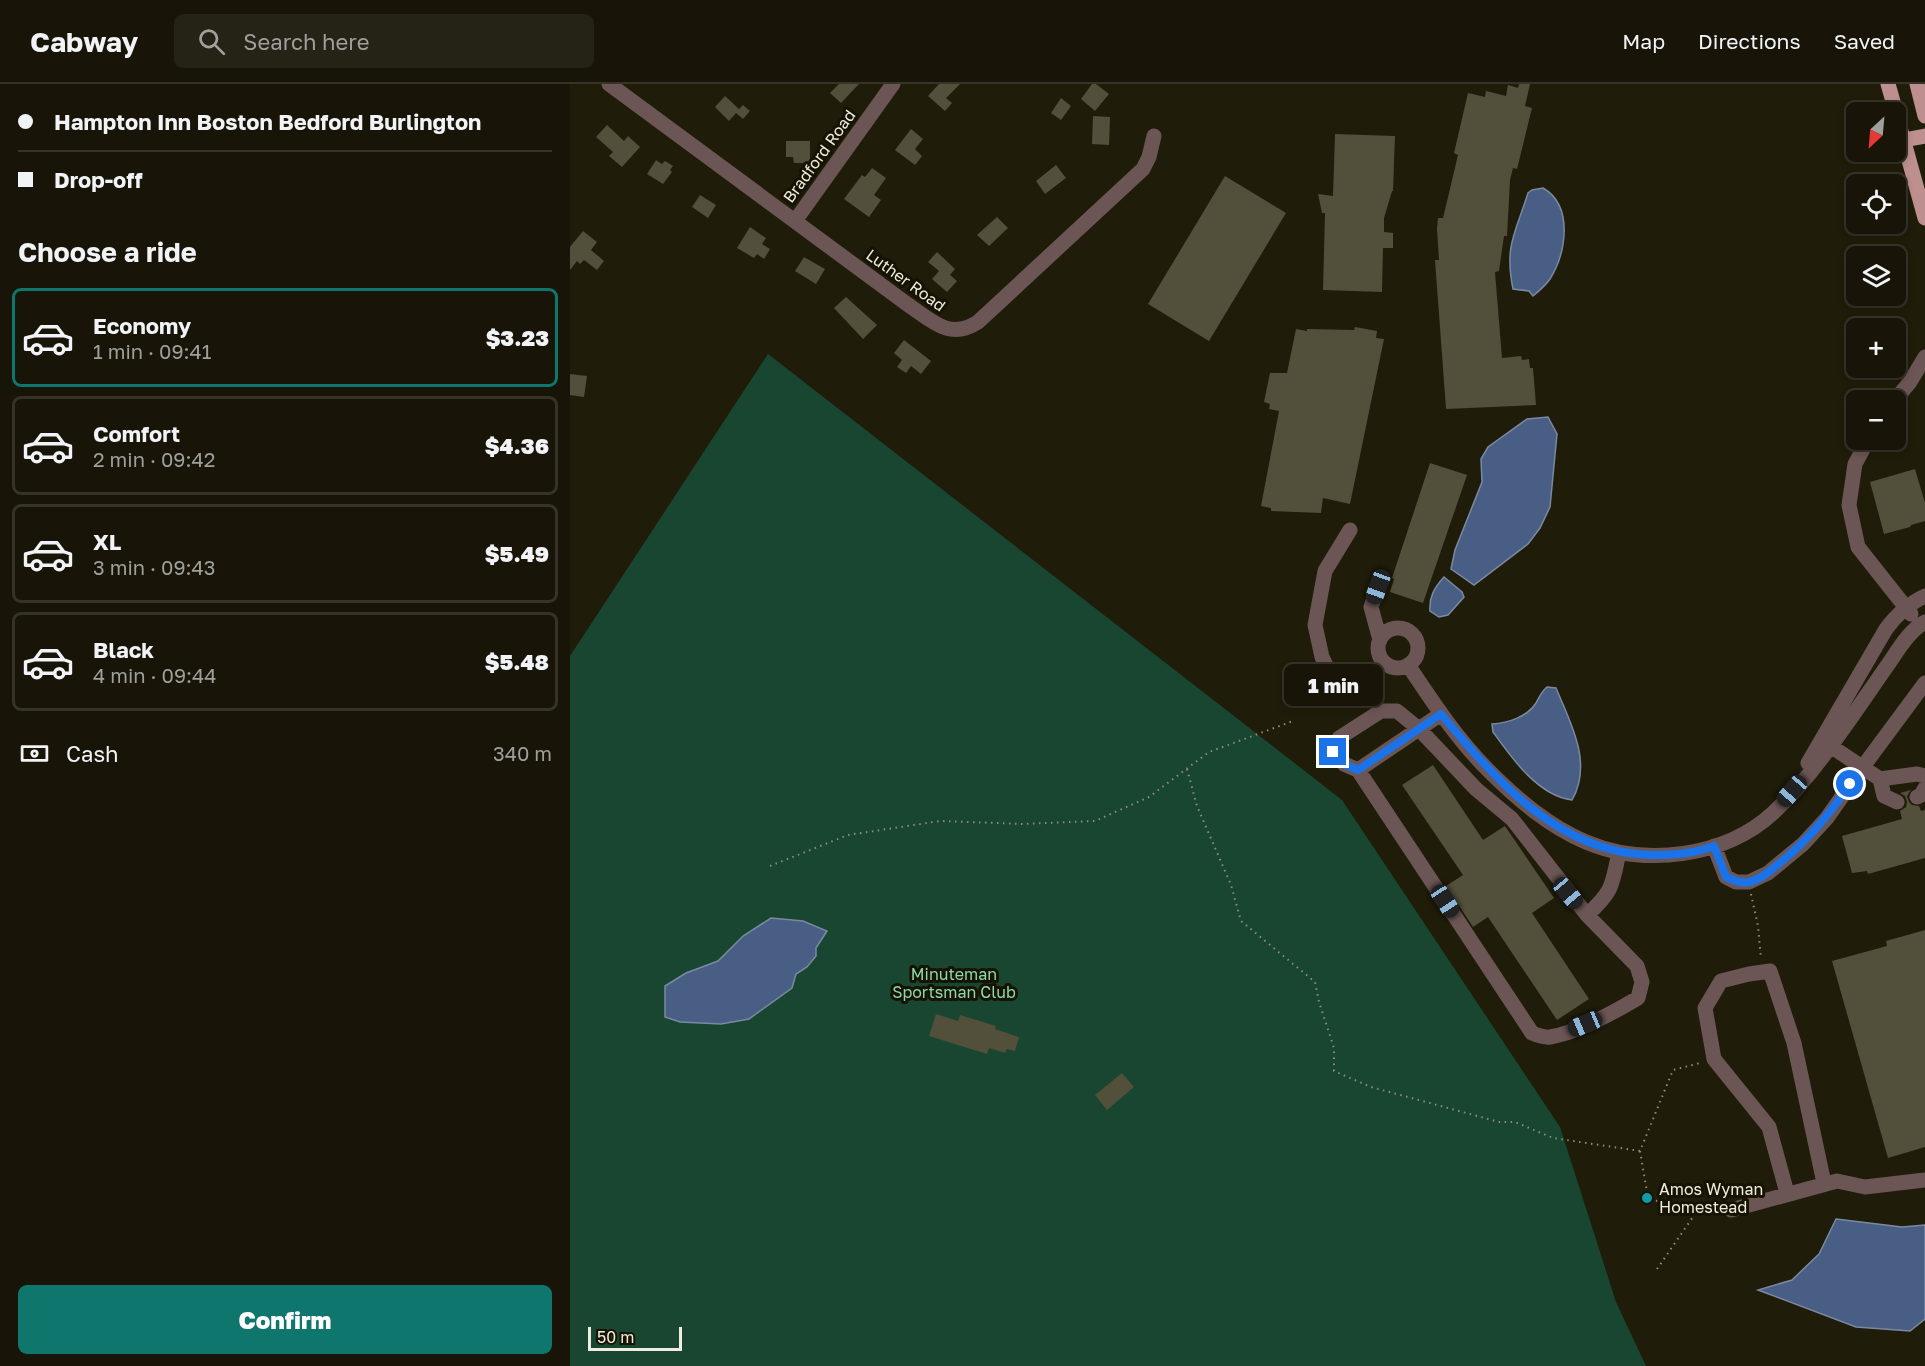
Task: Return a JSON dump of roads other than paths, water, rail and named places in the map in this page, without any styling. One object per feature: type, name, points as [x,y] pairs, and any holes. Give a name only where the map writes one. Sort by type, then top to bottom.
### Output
[{"type":"main road","points":[[1888,84],[1893,102]]},
{"type":"main road","points":[[1917,84],[1925,116]]},
{"type":"main road","points":[[1906,140],[1925,136]]},
{"type":"main road","points":[[1906,147],[1925,218]]},
{"type":"street","name":"Luther Road","points":[[609,84],[940,326],[956,330],[968,329],[978,322],[1143,169],[1149,157],[1154,136]]},
{"type":"street","name":"Bradford Road","points":[[795,221],[893,84]]},
{"type":"street","points":[[1902,390],[1925,357]]},
{"type":"street","points":[[1408,666],[1441,714],[1486,769],[1548,821],[1586,842],[1634,855],[1666,855],[1698,852],[1754,827],[1773,813],[1792,791],[1825,743],[1922,624],[1858,547],[1849,505],[1855,464],[1863,450]]},
{"type":"street","points":[[1338,691],[1322,657],[1315,625],[1325,571],[1350,530]]},
{"type":"street","points":[[1378,587],[1371,607],[1380,640],[1379,655],[1390,666],[1399,668],[1408,666],[1415,659],[1418,650],[1417,641],[1403,628],[1393,628],[1380,640]]},
{"type":"street","points":[[1825,743],[1886,629],[1906,607],[1925,596]]},
{"type":"street","points":[[1714,846],[1726,877],[1736,882],[1749,882],[1768,873],[1803,844],[1827,818],[1925,683]]},
{"type":"street","points":[[1381,711],[1397,711],[1419,729],[1476,789],[1512,819],[1587,915],[1637,966],[1642,982],[1638,998],[1619,1010],[1548,1038],[1532,1033],[1358,770],[1344,764],[1333,752],[1339,738],[1381,711]]},
{"type":"street","points":[[1358,770],[1441,714]]},
{"type":"street","points":[[1825,743],[1880,779],[1917,774],[1925,776]]},
{"type":"street","points":[[1880,779],[1884,796],[1897,802]]},
{"type":"street","points":[[1587,915],[1603,900],[1612,887],[1619,852]]},
{"type":"street","points":[[1787,1193],[1769,1127],[1714,1059],[1705,1008],[1721,981],[1770,971],[1794,1042],[1824,1183]]},
{"type":"street","points":[[1731,1209],[1837,1181],[1865,1187],[1925,1180]]},
{"type":"water","points":[[1543,188],[1553,196],[1559,206],[1563,218],[1563,244],[1550,279],[1533,296],[1529,291],[1513,289],[1511,250],[1528,193]]},
{"type":"water","points":[[1548,417],[1557,434],[1550,507],[1540,528],[1528,544],[1474,585],[1451,569],[1455,550],[1482,482],[1481,459],[1488,447],[1527,419]]},
{"type":"water","points":[[1444,577],[1462,592],[1464,597],[1448,615],[1439,617],[1430,611],[1430,601]]},
{"type":"water","points":[[1547,687],[1556,688],[1578,744],[1580,772],[1578,786],[1572,800],[1548,791],[1526,774],[1493,732],[1492,724],[1511,721],[1528,712]]},
{"type":"water","points":[[771,918],[803,921],[827,931],[816,948],[816,956],[807,967],[796,974],[792,988],[749,1019],[721,1024],[680,1022],[665,1017],[665,986],[686,973],[718,961],[743,936]]},
{"type":"water","points":[[1836,1219],[1902,1227],[1925,1225],[1925,1319],[1910,1331],[1856,1327],[1758,1290],[1792,1280],[1819,1254]]},
{"type":"place","name":"Amos Wyman Homestead","points":[[1647,1198]]},
{"type":"park label","name":"Minuteman Sportsman Club","points":[[954,983]]}]
